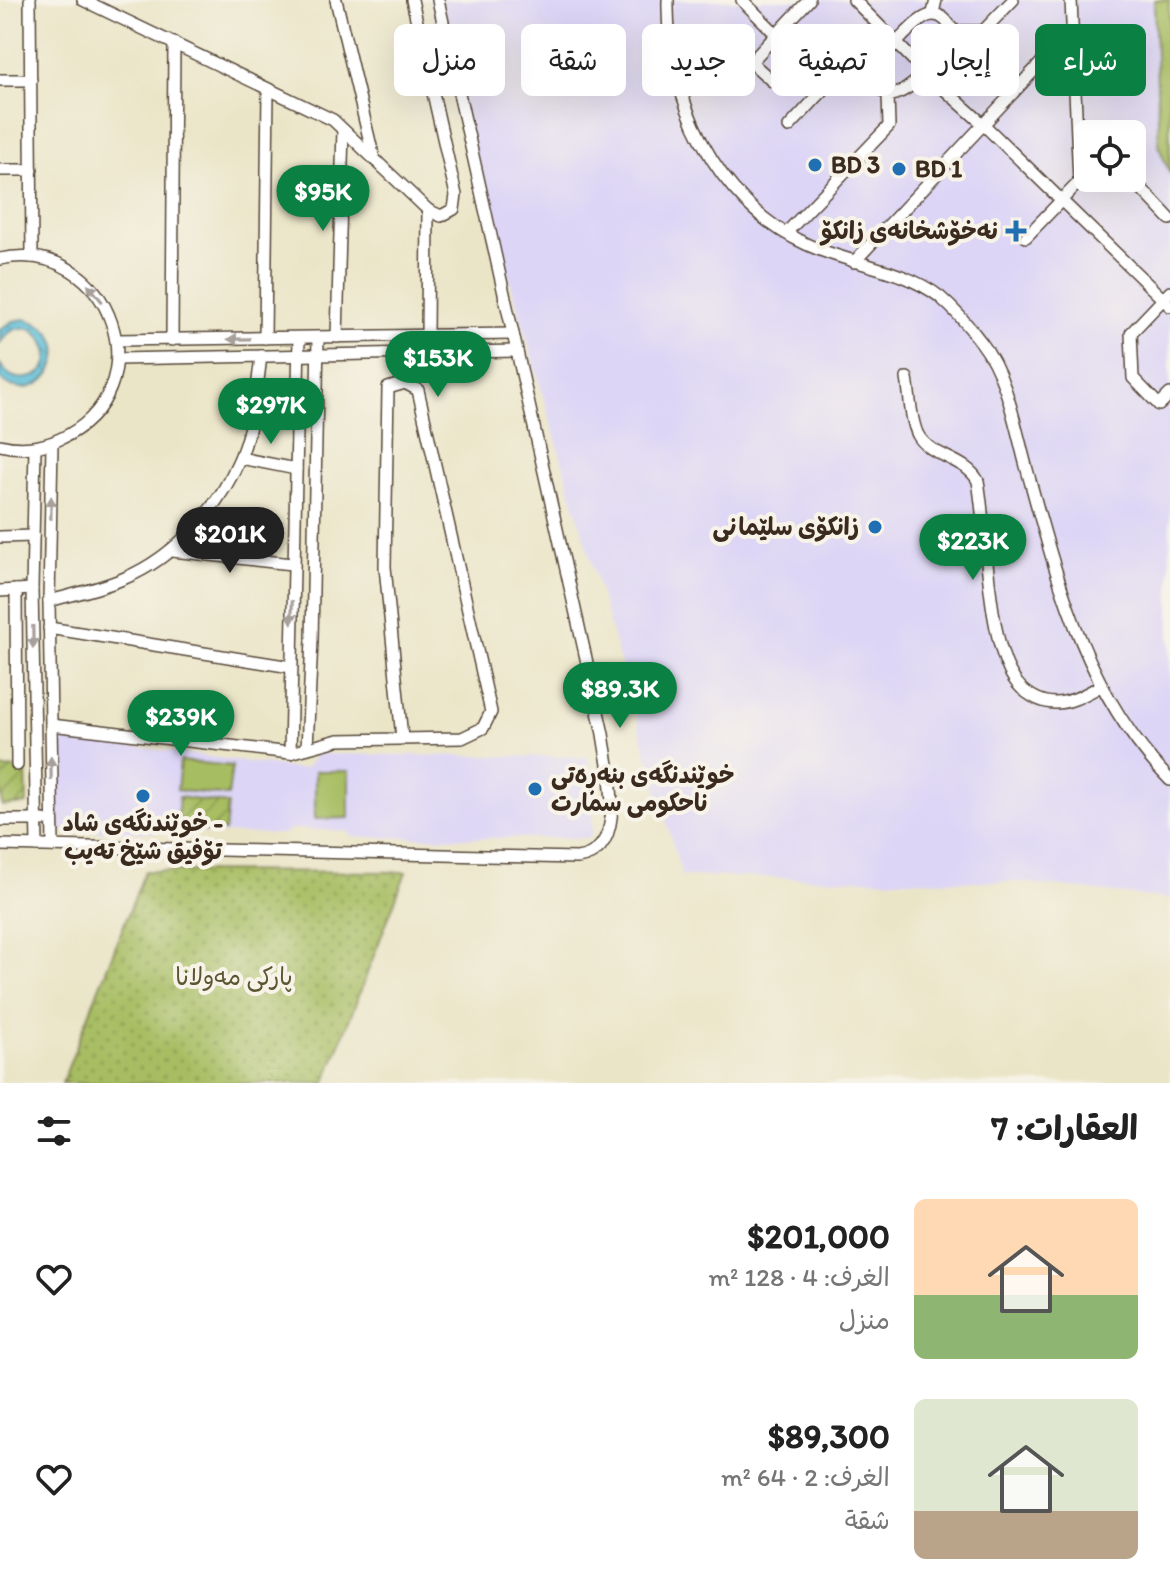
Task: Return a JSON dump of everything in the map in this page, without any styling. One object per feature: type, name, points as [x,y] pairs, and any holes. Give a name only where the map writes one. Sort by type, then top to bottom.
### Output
[{"type":"street","points":[[30,0],[32,257]]},
{"type":"street","points":[[83,0],[333,120],[434,215],[448,214],[457,202],[412,0]]},
{"type":"street","points":[[336,0],[374,160]]},
{"type":"street","points":[[0,845],[577,858],[601,848],[610,832],[603,734],[438,0]]},
{"type":"street","points":[[668,0],[667,23],[685,101],[715,167],[746,202],[802,243],[897,275],[939,297],[972,331],[992,358],[1063,597],[1101,686],[1137,743],[1170,780]]},
{"type":"street","points":[[742,0],[771,29]]},
{"type":"street","points":[[787,24],[809,0]]},
{"type":"street","points":[[854,0],[877,24]]},
{"type":"street","points":[[933,13],[936,0]]},
{"type":"street","points":[[990,24],[1013,0]]},
{"type":"street","points":[[1071,0],[1072,24]]},
{"type":"street","points":[[933,13],[948,24]]},
{"type":"street","points":[[911,57],[897,42],[922,18],[933,13]]},
{"type":"street","points":[[771,41],[751,62],[771,80]]},
{"type":"street","points":[[172,340],[174,43]]},
{"type":"street","points":[[854,262],[1035,69]]},
{"type":"street","points":[[0,80],[31,80]]},
{"type":"street","points":[[265,338],[268,91]]},
{"type":"street","points":[[789,127],[818,96]]},
{"type":"street","points":[[786,233],[889,126],[888,96]]},
{"type":"street","points":[[952,96],[1167,299],[1131,333],[1133,378],[1159,405],[1170,394]]},
{"type":"street","points":[[1026,237],[1079,182],[1075,96]]},
{"type":"street","points":[[337,337],[343,130]]},
{"type":"street","points":[[0,170],[32,170]]},
{"type":"street","points":[[1145,192],[1170,219]]},
{"type":"street","points":[[427,336],[428,210]]},
{"type":"street","points":[[0,259],[32,257],[67,268],[91,286],[109,311],[117,340],[118,359],[104,402],[81,427],[52,443],[35,447],[1,445]]},
{"type":"street","points":[[117,340],[513,334]]},
{"type":"street","points":[[469,335],[470,352]]},
{"type":"street","points":[[290,753],[299,338]]},
{"type":"street","points":[[307,748],[318,338]]},
{"type":"street","points":[[118,359],[517,351]]},
{"type":"street","points":[[49,601],[128,577],[172,551],[208,512],[240,458],[255,401],[261,356]]},
{"type":"street","points":[[907,378],[918,434],[928,445],[970,470],[978,481],[1000,644],[1014,680],[1035,698],[1050,702],[1071,700],[1101,686]]},
{"type":"street","points":[[51,725],[290,753],[338,740],[462,738],[483,728],[491,712],[418,390],[405,383],[388,388],[385,567],[402,738]]},
{"type":"street","points":[[52,443],[49,628],[53,846]]},
{"type":"street","points":[[35,447],[32,589],[37,846]]},
{"type":"street","points":[[240,458],[296,469]]},
{"type":"street","points":[[0,537],[33,536]]},
{"type":"street","points":[[172,551],[292,564]]},
{"type":"street","points":[[0,591],[32,589]]},
{"type":"street","points":[[16,590],[17,765]]},
{"type":"street","points":[[49,628],[291,667]]},
{"type":"street","points":[[292,638],[312,640]]},
{"type":"street","points":[[0,820],[52,820]]},
{"type":"shaded area","name":"زانکۆی سلێمانی","points":[[429,0],[1170,0],[1170,899],[1016,882],[682,876],[457,96],[505,96],[505,24],[436,24]]},
{"type":"shaded area","points":[[56,736],[298,769],[307,767],[316,754],[588,757],[592,832],[590,838],[478,838],[354,837],[346,831],[292,829],[283,834],[55,831]]},
{"type":"green space","points":[[1154,0],[1169,0],[1170,174],[1159,147]]},
{"type":"green space","points":[[180,761],[232,766],[228,796],[177,790]]},
{"type":"green space","points":[[26,768],[27,804],[2,806],[0,769]]},
{"type":"green space","points":[[315,771],[349,771],[349,818],[315,819]]},
{"type":"green space","points":[[179,797],[228,804],[225,831],[176,830]]},
{"type":"green space","name":"پارکی مەولانا","points":[[145,871],[406,872],[325,1083],[62,1083]]},
{"type":"water","points":[[24,319],[43,327],[54,339],[57,354],[53,368],[44,380],[31,387],[16,387],[0,379],[0,364],[11,376],[27,378],[41,373],[47,363],[43,341],[35,332],[24,328],[12,331],[0,343],[0,329]]},
{"type":"place","name":"BD 3","points":[[815,165]]},
{"type":"place","name":"BD 1","points":[[899,169]]},
{"type":"place","name":"نەخۆشخانەی زانکۆ","points":[[1016,231]]},
{"type":"place","name":"زانکۆی سلێمانی","points":[[875,527]]},
{"type":"place","name":"خوێندنگەی بنەڕەتی ناحکومی سمارت","points":[[535,789]]},
{"type":"place","name":"خوێندنگەی شاد - تۆفیق شێخ تەیب","points":[[143,796]]}]
